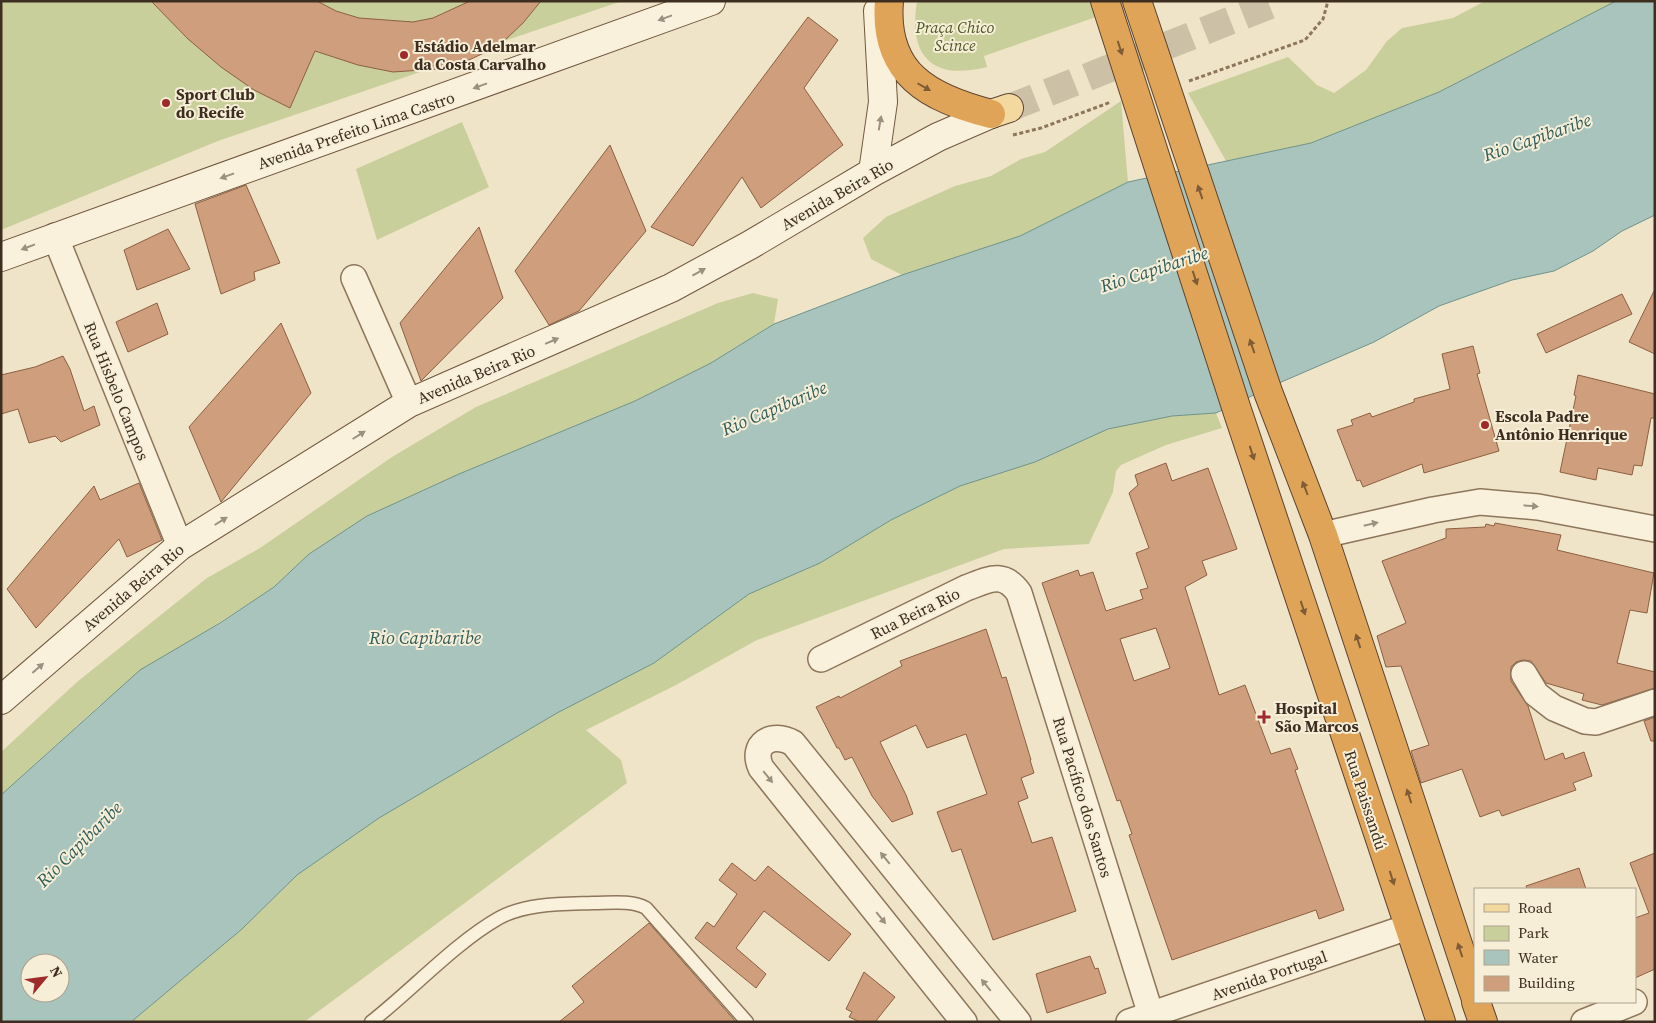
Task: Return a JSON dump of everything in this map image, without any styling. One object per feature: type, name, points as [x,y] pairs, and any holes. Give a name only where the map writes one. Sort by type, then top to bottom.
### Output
[{"type":"highway","points":[[889,1],[889,32],[894,50],[914,81],[964,107],[1000,111]]},
{"type":"highway","name":"Rua Paissandú","points":[[1105,1],[1236,407],[1441,1022]]},
{"type":"highway","points":[[1137,1],[1165,90],[1268,392],[1323,535],[1474,993]]},
{"type":"highway","points":[[1476,1003],[1483,1022]]},
{"type":"main road","name":"Avenida Prefeito Lima Castro","points":[[1,257],[55,236],[461,93],[711,1]]},
{"type":"main road","points":[[873,172],[883,102],[878,1]]},
{"type":"main road","name":"Avenida Beira Rio","points":[[1,700],[180,546],[409,403],[671,288],[750,245],[873,172],[938,137],[1000,111]]},
{"type":"street","name":"Rua Hisbelo Campos","points":[[55,236],[180,546]]},
{"type":"street","points":[[354,278],[409,403]]},
{"type":"street","points":[[1323,535],[1433,510],[1480,502],[1538,507],[1655,530]]},
{"type":"street","name":"Rua Beira Rio","points":[[821,659],[966,588],[989,579],[1001,578],[1011,582]]},
{"type":"street","name":"Rua Pacífico dos Santos","points":[[1011,582],[1019,593],[1140,1018]]},
{"type":"street","points":[[1524,674],[1536,694],[1554,708],[1585,721],[1596,722],[1655,702]]},
{"type":"street","points":[[964,1022],[760,768],[757,756],[758,750],[766,741],[780,737],[793,743],[1018,1022]]},
{"type":"street","name":"Avenida Portugal","points":[[1140,1018],[1408,927]]},
{"type":"street","points":[[1636,1001],[1655,994]]},
{"type":"street","points":[[1584,1022],[1632,1003]]},
{"type":"lane","points":[[372,1022],[454,952],[500,918],[524,909],[559,904],[618,903],[638,904],[646,908],[747,1022]]},
{"type":"path","points":[[1165,90],[1306,40],[1323,19],[1328,1]]},
{"type":"path","points":[[1008,136],[1041,128],[1135,93]]},
{"type":"green space","name":"Sport Club do Recife","points":[[1,1],[622,1],[504,41],[452,68],[426,70],[218,141],[1,230]]},
{"type":"green space","name":"Praça Chico Scince","points":[[917,1],[1095,1],[1099,16],[984,56],[987,67],[952,70],[938,67],[928,60],[921,50],[916,36]]},
{"type":"green space","points":[[1485,1],[1616,1],[1439,92],[1311,143],[1226,161],[1188,93],[1288,57],[1317,85],[1334,93],[1366,70],[1387,41],[1402,28],[1453,18]]},
{"type":"green space","points":[[1121,101],[1128,182],[1020,236],[902,275],[871,259],[863,238],[886,217],[955,186],[991,176],[1021,159],[1045,152]]},
{"type":"green space","points":[[462,122],[489,187],[377,240],[356,169]]},
{"type":"green space","points":[[753,293],[778,299],[774,324],[711,363],[635,401],[459,474],[367,516],[309,554],[274,587],[186,644],[100,705],[1,795],[1,752],[77,682],[207,578],[260,548],[392,457],[476,407],[718,303]]},
{"type":"green space","points":[[1216,413],[1222,428],[1166,445],[1121,465],[1116,471],[1113,492],[1089,544],[1004,549],[757,640],[676,685],[586,730],[621,760],[627,783],[304,1022],[131,1022],[242,929],[297,875],[379,818],[557,713],[654,663],[749,594],[820,563],[891,520],[960,486],[1035,462],[1108,429],[1172,416]]},
{"type":"water","name":"Rio Capibaribe","points":[[1616,1],[1655,1],[1655,215],[1622,231],[1593,251],[1554,271],[1512,280],[1439,306],[1374,342],[1279,383],[1216,413],[1172,416],[1108,429],[1035,462],[960,486],[891,520],[820,563],[749,594],[654,663],[557,713],[379,818],[297,875],[242,929],[131,1022],[1,1022],[1,795],[140,670],[220,623],[274,587],[309,554],[367,516],[459,474],[635,401],[711,363],[774,324],[902,275],[1020,236],[1128,182],[1311,143],[1439,92]]},
{"type":"building","name":"Estádio Adelmar da Costa Carvalho","points":[[151,1],[317,1],[336,11],[359,18],[413,22],[433,18],[470,1],[541,1],[523,23],[504,41],[452,68],[393,72],[358,65],[315,51],[290,108],[254,90],[221,67],[188,39]]},
{"type":"building","points":[[808,17],[838,40],[804,88],[843,145],[761,208],[742,177],[693,246],[651,227]]},
{"type":"building","points":[[610,145],[646,231],[579,311],[549,325],[515,271]]},
{"type":"building","points":[[246,185],[280,263],[254,272],[255,280],[221,294],[195,204]]},
{"type":"building","points":[[479,227],[503,298],[421,381],[400,323]]},
{"type":"building","points":[[168,229],[190,269],[137,290],[124,250]]},
{"type":"building","points":[[1655,289],[1655,354],[1629,342]]},
{"type":"building","points":[[1622,294],[1632,314],[1546,353],[1537,334]]},
{"type":"building","points":[[157,303],[168,334],[128,352],[116,322]]},
{"type":"building","points":[[281,323],[311,393],[221,502],[189,427]]},
{"type":"building","points":[[1473,346],[1480,373],[1477,374],[1499,451],[1424,473],[1422,464],[1363,487],[1360,480],[1357,481],[1337,430],[1353,425],[1351,420],[1370,413],[1372,417],[1414,402],[1414,399],[1450,389],[1442,354]]},
{"type":"building","points":[[63,356],[70,369],[84,411],[94,406],[100,425],[61,442],[55,436],[29,443],[18,409],[1,414],[1,375],[35,367]]},
{"type":"building","points":[[1578,375],[1655,394],[1655,418],[1651,418],[1642,466],[1634,465],[1632,475],[1598,468],[1596,480],[1560,472],[1576,396],[1574,395]]},
{"type":"building","points":[[1166,463],[1172,481],[1208,468],[1237,549],[1202,561],[1207,575],[1185,587],[1219,695],[1245,685],[1271,754],[1290,748],[1298,769],[1295,770],[1344,910],[1319,919],[1316,910],[1172,960],[1129,835],[1132,834],[1120,800],[1117,801],[1042,583],[1078,570],[1080,576],[1093,572],[1106,611],[1143,599],[1140,590],[1148,588],[1136,553],[1149,548],[1129,493],[1138,485],[1135,475]],"holes":[[[1156,628],[1170,668],[1134,681],[1120,639]]]},
{"type":"building","points":[[139,483],[162,540],[127,557],[119,539],[36,628],[7,589],[94,486],[100,500]]},
{"type":"building","points":[[1495,523],[1561,535],[1557,550],[1654,573],[1647,613],[1630,610],[1617,663],[1655,672],[1655,688],[1602,705],[1582,700],[1584,694],[1546,683],[1531,661],[1523,660],[1516,662],[1511,667],[1511,681],[1528,706],[1545,760],[1563,753],[1565,759],[1584,752],[1592,776],[1573,783],[1576,790],[1502,816],[1499,810],[1480,817],[1462,769],[1421,783],[1411,751],[1429,745],[1401,666],[1386,667],[1377,636],[1406,623],[1382,561],[1446,538],[1446,529],[1485,527],[1486,524],[1494,526]]},
{"type":"building","points":[[986,629],[1002,678],[1006,677],[1034,773],[1021,778],[1028,798],[1018,802],[1032,843],[1052,837],[1076,911],[993,940],[961,849],[952,852],[937,812],[987,794],[966,734],[927,748],[916,725],[880,742],[906,795],[913,814],[892,822],[872,796],[852,757],[845,760],[839,748],[837,748],[816,707],[839,696],[840,698],[902,666],[900,661]]},
{"type":"building","points":[[1655,717],[1655,741],[1651,741],[1644,721]]},
{"type":"building","points":[[1655,853],[1655,969],[1636,978],[1636,918],[1649,913],[1630,863]]},
{"type":"building","points":[[732,863],[755,881],[768,866],[851,934],[829,961],[764,911],[736,948],[766,974],[756,988],[695,938],[707,922],[714,927],[737,894],[719,880]]},
{"type":"building","points":[[1579,868],[1586,888],[1527,888],[1526,886]]},
{"type":"building","points":[[649,923],[736,1022],[559,1022],[584,1002],[572,986]]},
{"type":"building","points":[[1090,956],[1095,969],[1098,968],[1106,993],[1047,1013],[1036,974]]},
{"type":"building","points":[[864,972],[895,997],[875,1022],[860,1022],[849,1017],[852,1012],[846,1009]]},
{"type":"tunnel","points":[[1009,108],[1280,1]]},
{"type":"place","name":"Estádio Adelmar da Costa Carvalho","points":[[404,55]]},
{"type":"place","name":"Sport Club do Recife","points":[[166,103]]},
{"type":"place","name":"Escola Padre Antônio Henrique","points":[[1485,425]]},
{"type":"place","name":"Hospital São Marcos","points":[[1264,717]]}]
